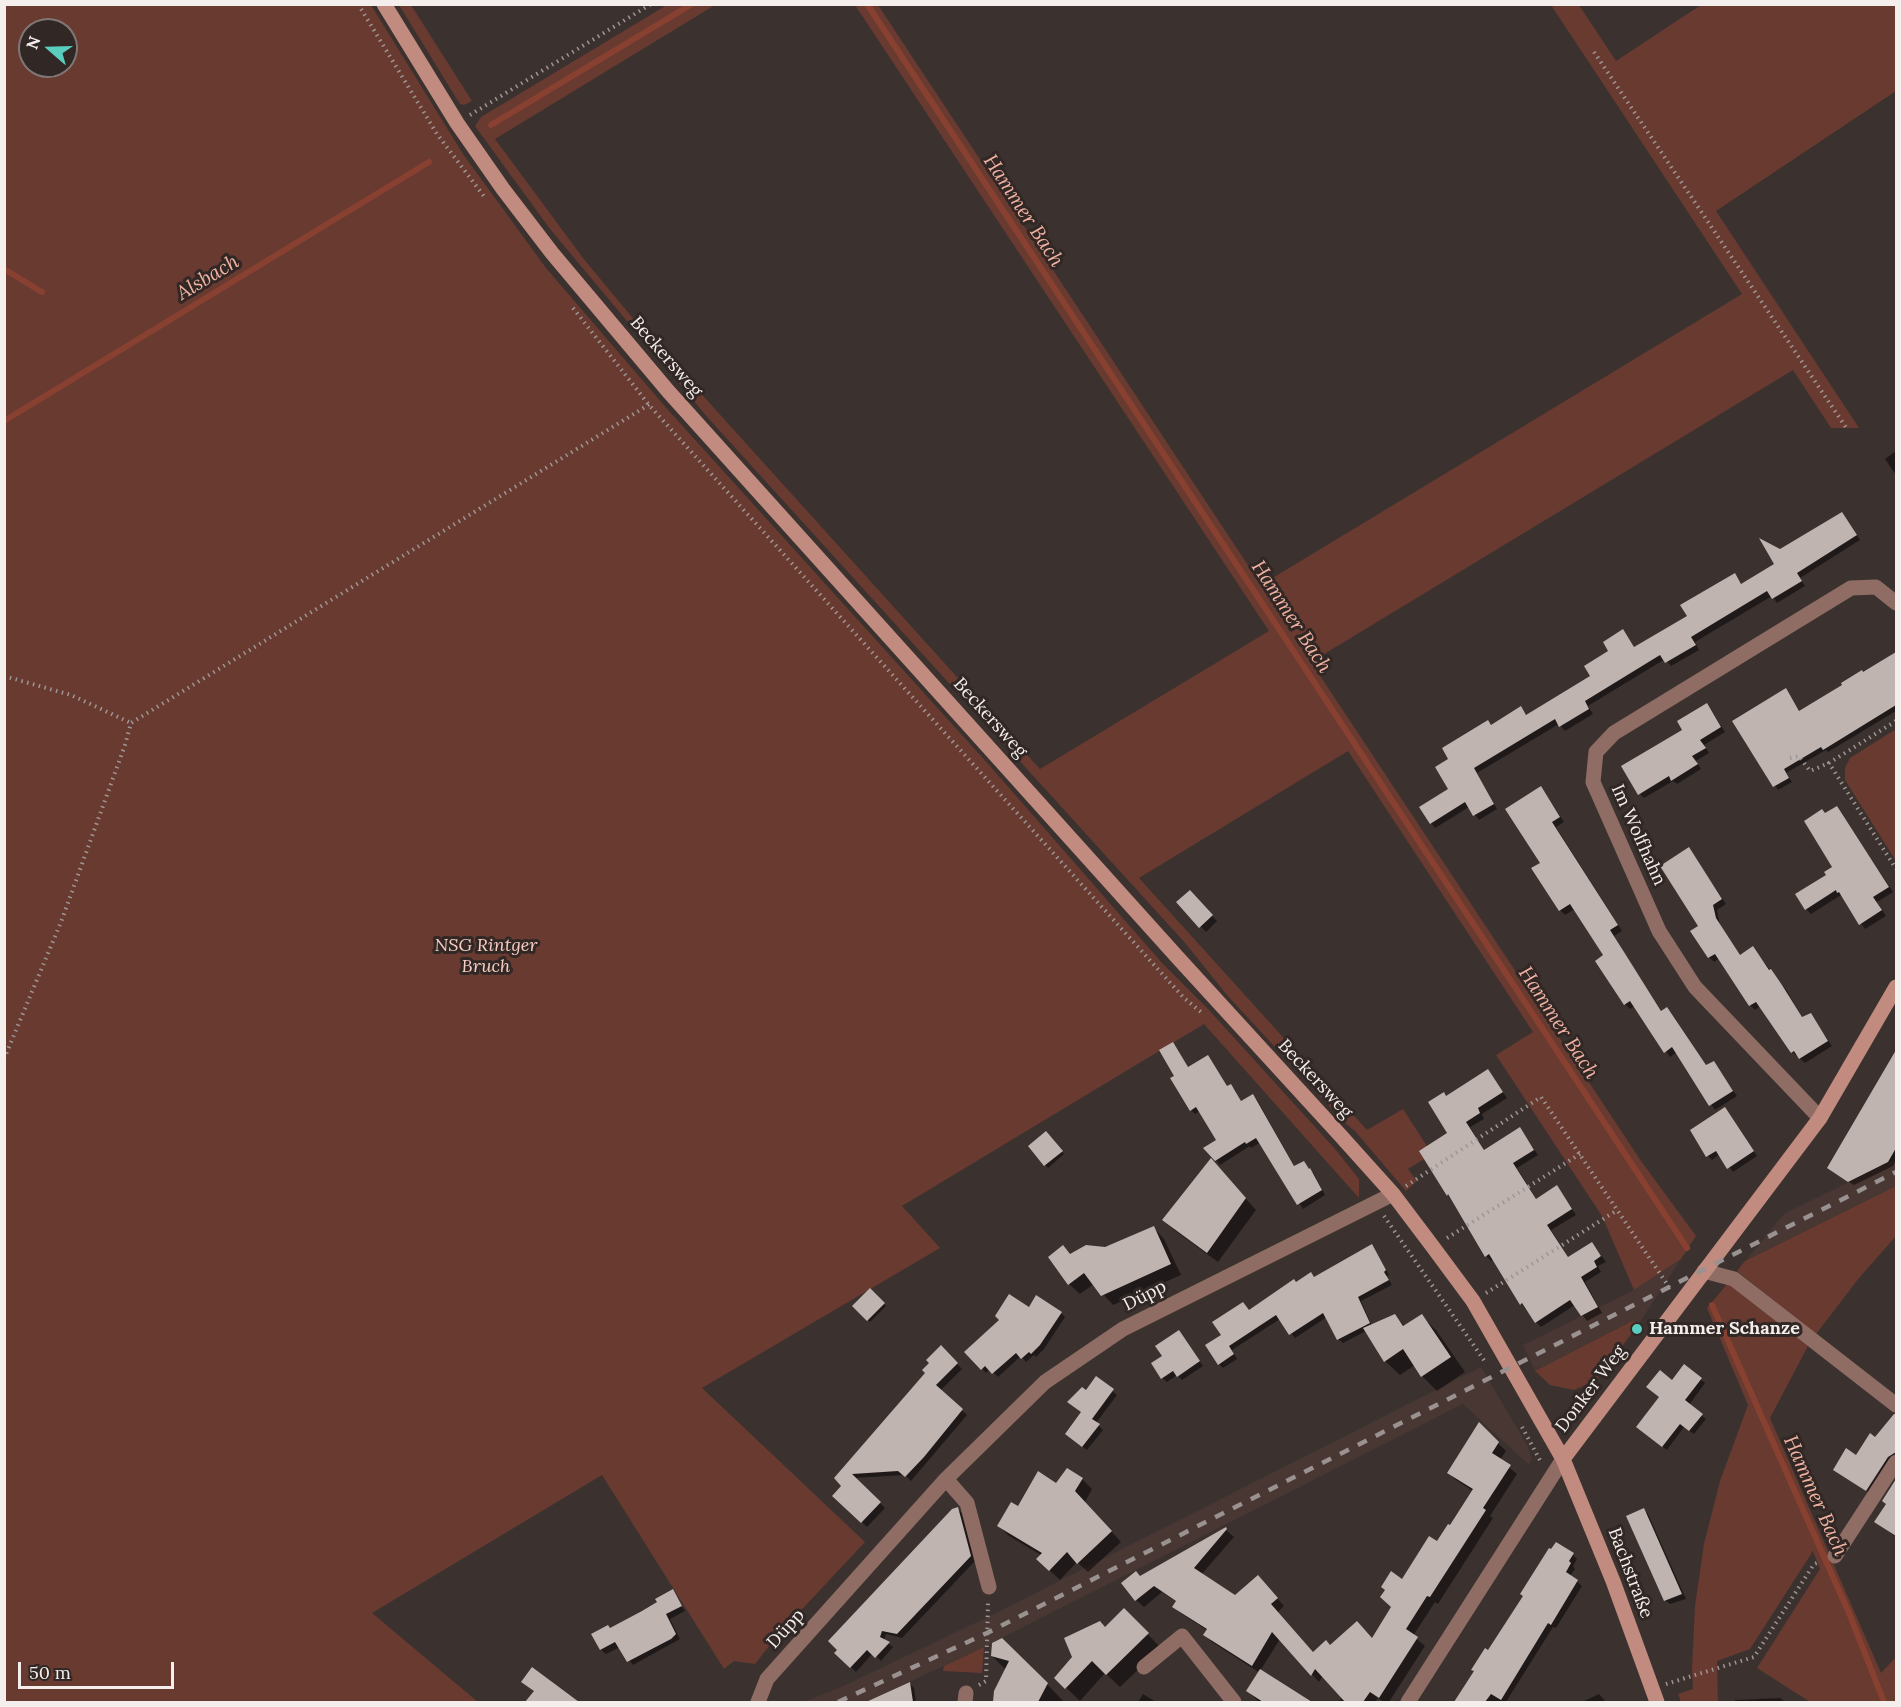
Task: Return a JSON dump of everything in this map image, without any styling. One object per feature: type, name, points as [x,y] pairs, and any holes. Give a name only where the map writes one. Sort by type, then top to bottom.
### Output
[{"type":"street","name":"Beckersweg","points":[[384,4],[457,123],[552,253],[668,391],[1179,960],[1393,1194],[1473,1301],[1563,1459]]},
{"type":"street","name":"Im Wolfhahn","points":[[1820,1118],[1695,987],[1659,931],[1593,783],[1596,752],[1614,733],[1851,588],[1876,587],[1896,603]]},
{"type":"street","name":"Donker Weg","points":[[1408,1702],[1563,1459],[1820,1118],[1896,987]]},
{"type":"street","name":"Düpp","points":[[758,1702],[767,1679],[946,1479],[1045,1382],[1123,1329],[1393,1194]]},
{"type":"street","points":[[1704,1271],[1734,1279],[1896,1406]]},
{"type":"street","name":"Bachstraße","points":[[1563,1459],[1613,1581],[1654,1696]]},
{"type":"street","points":[[1835,1556],[1896,1462]]},
{"type":"street","points":[[946,1479],[967,1503],[989,1587]]},
{"type":"street","points":[[1143,1668],[1182,1636],[1234,1702]]},
{"type":"path","points":[[457,123],[651,4]]},
{"type":"path","points":[[1594,52],[1846,429]]},
{"type":"path","points":[[4,1059],[61,922],[131,723],[668,391]]},
{"type":"path","points":[[4,676],[71,695],[131,723]]},
{"type":"path","points":[[1790,758],[1799,756],[1810,771],[1829,763],[1896,721]]},
{"type":"path","points":[[1829,763],[1896,869]]},
{"type":"path","points":[[1393,1194],[1540,1097],[1616,1211],[1681,1302]]},
{"type":"path","points":[[1433,1247],[1580,1154]]},
{"type":"path","points":[[1374,1202],[1488,1366]]},
{"type":"path","points":[[1473,1301],[1616,1211]]},
{"type":"path","points":[[1517,1417],[1550,1479]]},
{"type":"path","points":[[1654,1696],[1754,1657],[1814,1564]]},
{"type":"path","points":[[965,1697],[986,1681],[989,1587]]},
{"type":"shaded area","points":[[1896,1159],[1896,1186],[1745,1261],[1784,1214]]},
{"type":"shaded area","points":[[1681,1259],[1640,1322],[1632,1321],[1535,1371],[1523,1345],[1634,1290]]},
{"type":"shaded area","points":[[1481,1367],[1527,1445],[1532,1459],[1529,1465],[1463,1404],[984,1647],[866,1702],[803,1702],[839,1688],[994,1614]]},
{"type":"green space","name":"NSG Rintger Bruch","points":[[5,5],[371,5],[463,154],[546,268],[669,411],[990,766],[1162,963],[1208,1009],[1335,1149],[1359,1179],[1359,1198],[1204,1024],[902,1206],[940,1248],[702,1388],[865,1542],[777,1636],[755,1664],[734,1661],[724,1669],[602,1475],[372,1613],[478,1702],[5,1702]]},
{"type":"green space","points":[[399,5],[411,5],[472,101],[464,105],[460,104]]},
{"type":"green space","points":[[667,5],[715,5],[495,139],[583,258],[631,316],[1040,769],[1269,631],[855,5],[878,5],[1261,585],[1742,294],[1551,5],[1579,5],[1616,61],[1701,5],[1896,5],[1896,91],[1716,211],[1859,428],[1831,428],[1793,370],[1311,662],[1641,1161],[1696,1236],[1681,1259],[1634,1290],[1602,1216],[1496,1055],[1533,1032],[1348,751],[1139,878],[1367,1130],[1403,1109],[1432,1154],[1408,1169],[1417,1181],[1406,1191],[1355,1131],[1227,995],[1186,944],[709,419],[550,229],[475,126],[481,117]]},
{"type":"green space","points":[[1896,729],[1896,861],[1845,780],[1845,768],[1850,758]]},
{"type":"green space","points":[[1896,1186],[1896,1236],[1859,1278],[1816,1334],[1737,1271],[1745,1261]]},
{"type":"green space","points":[[1728,1283],[1808,1346],[1770,1418],[1881,1673],[1896,1657],[1896,1702],[1810,1702],[1757,1668],[1820,1569],[1813,1551],[1750,1649],[1717,1661],[1718,1702],[1681,1702],[1678,1694],[1693,1689],[1695,1606],[1704,1544],[1720,1481],[1748,1405],[1707,1308]]},
{"type":"green space","points":[[1632,1321],[1640,1322],[1597,1380],[1574,1390],[1550,1385],[1535,1371]]},
{"type":"green space","points":[[984,1647],[982,1673],[943,1671],[944,1666]]},
{"type":"building","points":[[1842,512],[1857,535],[1797,573],[1802,581],[1772,599],[1767,591],[1691,637],[1696,645],[1665,663],[1660,655],[1585,701],[1589,709],[1559,727],[1555,719],[1474,768],[1494,804],[1473,816],[1465,802],[1430,824],[1419,807],[1448,789],[1435,767],[1448,759],[1442,748],[1488,720],[1491,725],[1521,706],[1526,715],[1590,676],[1584,666],[1608,651],[1603,642],[1623,629],[1634,647],[1687,616],[1680,605],[1735,573],[1741,584],[1774,564],[1759,538],[1780,549]]},
{"type":"building","points":[[1896,652],[1896,705],[1823,750],[1821,747],[1784,769],[1789,778],[1773,787],[1732,721],[1786,688],[1799,711],[1862,670],[1863,672]]},
{"type":"building","points":[[1707,703],[1721,727],[1700,740],[1706,748],[1692,756],[1698,764],[1671,781],[1669,776],[1638,795],[1621,766],[1682,730],[1677,721]]},
{"type":"building","points":[[1541,786],[1560,817],[1552,822],[1618,925],[1610,930],[1661,1011],[1667,1007],[1706,1065],[1714,1061],[1733,1091],[1709,1106],[1672,1047],[1664,1053],[1630,1001],[1624,1005],[1595,961],[1603,955],[1570,904],[1559,911],[1531,868],[1540,863],[1505,809]]},
{"type":"building","points":[[1837,806],[1889,887],[1873,897],[1882,910],[1859,925],[1836,890],[1805,910],[1795,894],[1826,875],[1824,872],[1832,867],[1804,821],[1822,809],[1825,813]]},
{"type":"building","points":[[1689,847],[1722,899],[1713,905],[1716,918],[1740,955],[1753,946],[1802,1017],[1811,1013],[1828,1041],[1799,1059],[1794,1051],[1791,1053],[1756,1002],[1749,1006],[1715,954],[1708,958],[1690,931],[1698,926],[1660,866]]},
{"type":"building","points":[[1190,890],[1213,915],[1199,928],[1176,902]]},
{"type":"building","points":[[1173,1042],[1188,1067],[1208,1055],[1227,1086],[1231,1084],[1241,1101],[1253,1094],[1294,1166],[1304,1161],[1322,1190],[1297,1205],[1256,1138],[1246,1144],[1245,1142],[1215,1161],[1203,1148],[1216,1140],[1196,1107],[1190,1111],[1170,1078],[1174,1076],[1159,1050]]},
{"type":"building","points":[[1896,1050],[1896,1148],[1888,1162],[1848,1182],[1827,1168]]},
{"type":"building","points":[[1488,1069],[1503,1092],[1478,1108],[1480,1113],[1466,1122],[1484,1150],[1520,1127],[1534,1150],[1513,1163],[1536,1199],[1557,1185],[1572,1209],[1547,1225],[1568,1257],[1592,1242],[1601,1256],[1594,1261],[1597,1267],[1581,1277],[1598,1307],[1581,1316],[1570,1300],[1535,1323],[1522,1303],[1520,1305],[1489,1254],[1485,1257],[1448,1194],[1447,1196],[1419,1151],[1447,1133],[1428,1102],[1444,1092],[1446,1096]]},
{"type":"building","points":[[1725,1107],[1754,1151],[1727,1169],[1716,1151],[1706,1157],[1690,1130]]},
{"type":"building","points":[[1046,1131],[1063,1151],[1044,1166],[1028,1146]]},
{"type":"building","points":[[1211,1158],[1246,1198],[1207,1253],[1162,1220]]},
{"type":"building","points":[[1154,1226],[1171,1264],[1101,1296],[1084,1273],[1068,1285],[1048,1257],[1063,1245],[1070,1254],[1086,1245],[1105,1247]]},
{"type":"building","points":[[1372,1244],[1389,1280],[1358,1297],[1370,1323],[1337,1340],[1323,1313],[1289,1335],[1276,1315],[1229,1346],[1234,1354],[1218,1365],[1205,1345],[1221,1335],[1212,1322],[1243,1302],[1249,1310],[1294,1279],[1296,1282],[1311,1272],[1314,1277]]},
{"type":"building","points":[[870,1288],[885,1303],[867,1321],[852,1306]]},
{"type":"building","points":[[1009,1294],[1029,1307],[1036,1295],[1062,1312],[1040,1345],[1031,1354],[1029,1352],[1021,1359],[1016,1353],[992,1374],[985,1366],[981,1370],[964,1352],[999,1320],[995,1316]]},
{"type":"building","points":[[1395,1314],[1403,1326],[1422,1314],[1451,1357],[1421,1377],[1403,1349],[1384,1362],[1363,1328]]},
{"type":"building","points":[[1179,1330],[1200,1361],[1177,1377],[1173,1371],[1161,1379],[1151,1363],[1162,1356],[1155,1346]]},
{"type":"building","points":[[941,1345],[958,1363],[936,1385],[963,1409],[905,1477],[898,1471],[852,1474],[881,1502],[861,1523],[832,1496],[841,1486],[834,1478],[925,1373],[922,1370],[929,1363],[926,1360]]},
{"type":"building","points":[[1684,1364],[1702,1378],[1685,1400],[1703,1414],[1689,1431],[1680,1424],[1662,1447],[1636,1427],[1659,1397],[1646,1387],[1660,1370],[1672,1380]]},
{"type":"building","points":[[1096,1376],[1114,1389],[1092,1419],[1100,1424],[1082,1447],[1065,1434],[1081,1412],[1067,1402],[1082,1387],[1086,1390]]},
{"type":"building","points":[[1896,1414],[1896,1452],[1888,1457],[1866,1491],[1833,1470],[1846,1448],[1856,1455],[1870,1433],[1875,1437]]},
{"type":"building","points":[[1479,1422],[1499,1442],[1492,1453],[1511,1465],[1483,1508],[1486,1510],[1430,1597],[1427,1596],[1406,1629],[1418,1637],[1379,1698],[1370,1692],[1363,1702],[1345,1702],[1315,1669],[1311,1676],[1272,1632],[1252,1666],[1203,1635],[1207,1629],[1172,1607],[1176,1601],[1154,1586],[1135,1601],[1121,1583],[1136,1571],[1140,1576],[1226,1527],[1227,1529],[1194,1568],[1235,1595],[1258,1575],[1278,1598],[1271,1604],[1313,1652],[1326,1640],[1330,1645],[1357,1621],[1372,1638],[1391,1607],[1380,1597],[1385,1590],[1381,1587],[1391,1571],[1402,1579],[1429,1536],[1437,1541],[1473,1489],[1447,1473]]},
{"type":"building","points":[[1067,1468],[1083,1478],[1075,1491],[1112,1531],[1077,1564],[1067,1552],[1049,1571],[1036,1559],[1042,1553],[997,1526],[1011,1502],[1018,1506],[1038,1471],[1056,1483]]},
{"type":"building","points":[[1896,1479],[1896,1536],[1874,1522],[1886,1504],[1882,1501]]},
{"type":"building","points":[[958,1507],[971,1556],[897,1634],[882,1631],[880,1637],[890,1642],[875,1658],[867,1650],[850,1668],[834,1653],[837,1650],[828,1641],[952,1509]]},
{"type":"building","points":[[1644,1508],[1682,1594],[1664,1601],[1626,1516]]},
{"type":"building","points":[[1556,1542],[1574,1553],[1566,1572],[1578,1580],[1551,1625],[1548,1623],[1501,1700],[1491,1694],[1485,1702],[1454,1702],[1474,1671],[1471,1670],[1485,1648],[1488,1650],[1523,1596],[1520,1594],[1549,1548],[1551,1549]]},
{"type":"building","points":[[673,1589],[682,1606],[666,1614],[676,1634],[671,1639],[627,1662],[615,1642],[600,1650],[591,1634],[608,1625],[610,1628],[642,1611],[657,1602],[655,1599]]},
{"type":"building","points":[[1124,1608],[1149,1633],[1106,1675],[1092,1661],[1065,1689],[1054,1678],[1072,1657],[1064,1638],[1100,1621],[1105,1627]]},
{"type":"building","points":[[1002,1638],[1048,1683],[1038,1702],[993,1702],[994,1691],[1009,1661],[991,1656],[992,1643]]},
{"type":"building","points":[[532,1667],[579,1702],[525,1702],[534,1691],[521,1682]]},
{"type":"building","points":[[1260,1669],[1312,1702],[1263,1702],[1246,1691]]},
{"type":"building","points":[[910,1682],[913,1702],[866,1702]]},
{"type":"waterway","name":"Alsbach","points":[[491,125],[692,4]]},
{"type":"waterway","name":"Hammer Bach","points":[[867,4],[1687,1248]]},
{"type":"waterway","name":"Alsbach","points":[[4,421],[429,162]]},
{"type":"waterway","points":[[4,269],[42,292]]},
{"type":"waterway","name":"Hammer Bach","points":[[1712,1305],[1849,1613],[1884,1702]]},
{"type":"railway","points":[[838,1702],[987,1633],[1896,1172]]},
{"type":"place","name":"Hammer Schanze","points":[[1637,1329]]}]
